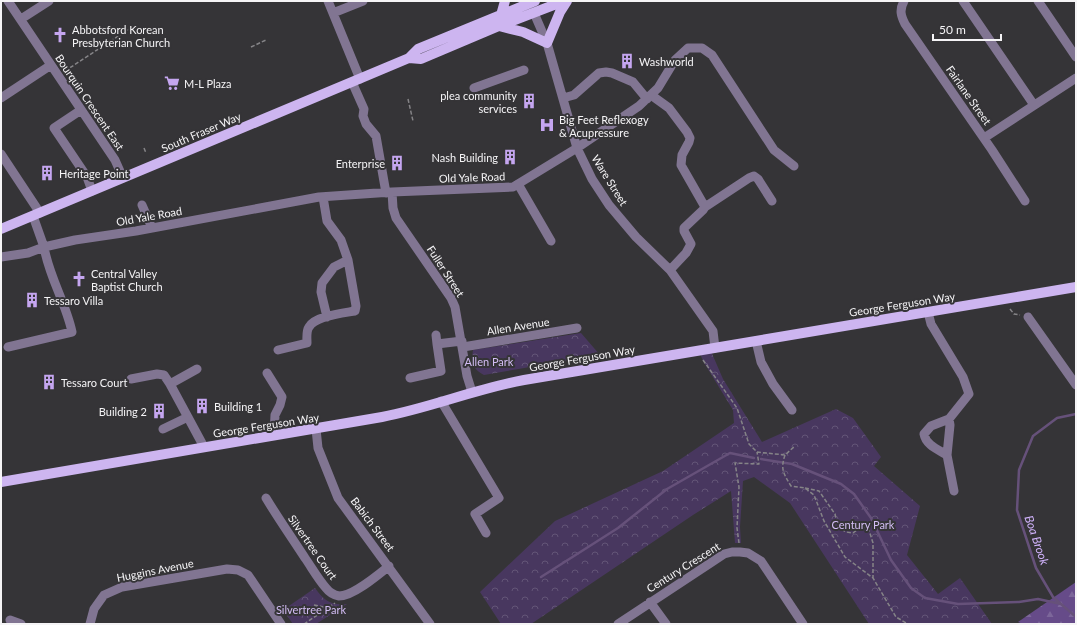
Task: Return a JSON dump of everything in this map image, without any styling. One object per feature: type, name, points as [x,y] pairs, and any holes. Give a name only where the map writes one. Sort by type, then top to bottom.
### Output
[{"type":"main road","points":[[500,15],[505,1]]},
{"type":"main road","name":"South Fraser Way","points":[[1,229],[410,58],[421,59],[499,26],[564,1]]},
{"type":"main road","points":[[499,26],[523,32],[547,43],[560,12],[567,1]]},
{"type":"main road","name":"South Fraser Way","points":[[410,58],[418,48],[530,2]]},
{"type":"main road","name":"Ware Street","points":[[530,2],[534,13]]},
{"type":"main road","name":"George Ferguson Way","points":[[1,482],[394,415],[499,384],[1076,288]]},
{"type":"street","name":"Bourquin Crescent East","points":[[8,1],[115,160],[124,178]]},
{"type":"street","points":[[21,20],[49,1]]},
{"type":"street","name":"Fuller Street","points":[[328,1],[356,80],[364,108],[363,116],[366,124],[376,136],[396,218],[451,298],[455,307],[467,376],[472,392]]},
{"type":"street","points":[[333,13],[362,1]]},
{"type":"street","name":"Fairlane Street","points":[[904,1],[901,6],[901,15],[905,24],[984,138],[1025,202]]},
{"type":"street","points":[[963,1],[1034,106]]},
{"type":"street","points":[[1038,1],[1076,57]]},
{"type":"street","name":"Ware Street","points":[[534,13],[547,43],[577,148],[592,179],[609,205],[636,237],[670,270],[713,331],[715,348]]},
{"type":"street","name":"Old Yale Road","points":[[1,257],[28,253],[44,247],[75,240],[152,228],[323,197],[389,192],[495,189],[513,187],[577,148],[639,106],[658,88],[675,60],[688,48],[702,48],[712,55],[774,150],[794,166]]},
{"type":"street","points":[[1,98],[51,65]]},
{"type":"street","points":[[474,88],[524,70]]},
{"type":"street","points":[[562,98],[574,94],[599,73],[606,72],[633,82],[649,97],[669,108],[690,138],[682,155],[681,165],[705,207]]},
{"type":"street","points":[[984,138],[1076,78]]},
{"type":"street","points":[[81,110],[54,128],[87,177],[92,191]]},
{"type":"street","points":[[1,154],[37,214],[46,261],[69,316],[72,332],[8,347]]},
{"type":"street","points":[[670,270],[686,253],[691,244],[684,231],[684,228],[705,207],[754,176],[758,179],[772,201]]},
{"type":"street","points":[[518,184],[551,241]]},
{"type":"street","points":[[278,350],[307,343],[309,326],[314,322],[328,316],[355,311],[356,306],[348,260],[341,240],[328,221],[323,197]]},
{"type":"street","points":[[142,205],[152,228]]},
{"type":"street","points":[[328,316],[321,292],[322,283],[334,267],[348,260]]},
{"type":"street","points":[[928,312],[931,324],[963,377],[969,394],[949,419],[931,426],[924,434],[925,439],[929,444],[947,455]]},
{"type":"street","points":[[1028,317],[1076,385]]},
{"type":"street","name":"Allen Avenue","points":[[410,378],[442,371],[437,340],[462,344],[577,328]]},
{"type":"street","points":[[756,341],[761,362],[773,384],[792,410]]},
{"type":"street","points":[[170,384],[197,369]]},
{"type":"street","points":[[267,372],[282,397],[275,415],[274,435]]},
{"type":"street","points":[[131,379],[157,374],[164,375],[204,447]]},
{"type":"street","points":[[442,401],[500,498],[475,514],[486,533]]},
{"type":"street","points":[[163,429],[188,417]]},
{"type":"street","points":[[949,419],[950,425],[947,455],[954,491]]},
{"type":"street","name":"Babich Street","points":[[316,429],[318,448],[321,458],[338,498],[430,624]]},
{"type":"street","name":"Silvertree Court","points":[[266,498],[319,578],[327,589],[337,596],[352,592],[389,566]]},
{"type":"street","points":[[740,552],[748,554],[761,561],[803,624]]},
{"type":"street","name":"Century Crescent","points":[[618,624],[724,554],[740,552]]},
{"type":"street","name":"Huggins Avenue","points":[[90,624],[94,609],[104,595],[122,587],[228,569],[244,572],[252,580],[281,624]]},
{"type":"street","points":[[650,602],[666,624]]},
{"type":"street","points":[[10,620],[22,624]]},
{"type":"path","points":[[58,75],[132,27]]},
{"type":"path","points":[[251,47],[266,40]]},
{"type":"path","points":[[408,99],[413,121]]},
{"type":"path","points":[[144,148],[146,153]]},
{"type":"path","points":[[1010,308],[1014,314],[1028,317]]},
{"type":"path","points":[[702,359],[736,408],[749,444],[757,452],[759,464],[735,463],[739,487],[737,528],[740,552]]},
{"type":"path","points":[[795,446],[785,455],[782,466],[791,486],[819,491],[835,514],[838,527],[846,532],[853,533],[861,527],[868,527],[873,543],[873,578]]},
{"type":"path","points":[[757,452],[785,455]]},
{"type":"path","points":[[805,488],[814,495],[824,521],[845,557],[873,578],[896,617],[908,624]]},
{"type":"path","points":[[304,624],[335,604],[337,596]]},
{"type":"path","points":[[314,605],[328,608]]},
{"type":"green space","name":"Allen Park","points":[[581,333],[600,355],[484,375],[475,368],[472,359],[473,350]]},
{"type":"green space","name":"Century Park","points":[[710,349],[723,379],[762,442],[836,409],[853,418],[881,457],[874,466],[920,506],[907,555],[938,594],[960,578],[992,624],[869,624],[790,503],[754,477],[743,481],[740,527],[741,543],[735,543],[731,491],[531,624],[501,624],[480,592],[555,521],[663,471],[734,423],[733,410],[703,361],[699,351]]},
{"type":"green space","points":[[1076,582],[1076,624],[1023,624],[1018,622]]},
{"type":"green space","name":"Silvertree Park","points":[[315,588],[322,597],[329,602],[347,604],[316,624],[293,624],[283,610]]},
{"type":"waterway","name":"Boa Brook","points":[[1076,414],[1057,418],[1033,436],[1019,470],[1017,510],[1036,568],[1053,597],[1076,617]]},
{"type":"waterway","points":[[541,577],[618,528],[667,489],[730,453],[754,458]]},
{"type":"waterway","points":[[761,459],[792,464],[841,484],[854,494],[871,518],[891,560],[911,588],[925,598],[958,604],[1019,602],[1038,599],[1061,604]]},
{"type":"place","name":"Abbotsford Korean Presbyterian Church","points":[[60,35]]},
{"type":"place","name":"Washworld","points":[[627,61]]},
{"type":"place","name":"M-L Plaza","points":[[172,83]]},
{"type":"place","name":"plea community services","points":[[529,101]]},
{"type":"place","name":"Big Feet Reflexogy & Acupressure","points":[[547,125]]},
{"type":"place","name":"Nash Building","points":[[510,157]]},
{"type":"place","name":"Enterprise","points":[[397,163]]},
{"type":"place","name":"Heritage Point","points":[[47,173]]},
{"type":"place","name":"Central Valley Baptist Church","points":[[79,279]]},
{"type":"place","name":"Tessaro Villa","points":[[32,300]]},
{"type":"place","name":"Tessaro Court","points":[[49,382]]},
{"type":"place","name":"Building 1","points":[[202,406]]},
{"type":"place","name":"Building 2","points":[[159,411]]}]
